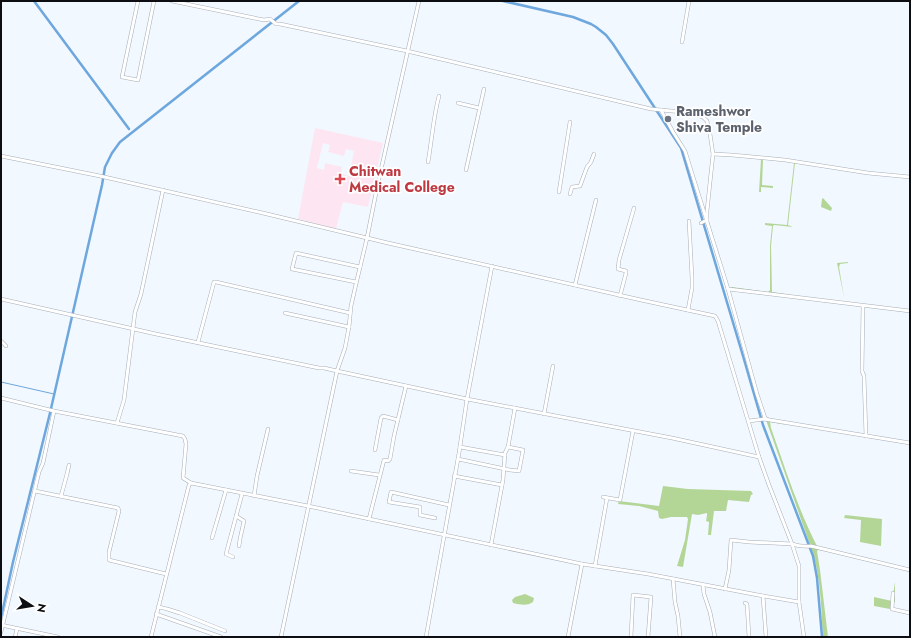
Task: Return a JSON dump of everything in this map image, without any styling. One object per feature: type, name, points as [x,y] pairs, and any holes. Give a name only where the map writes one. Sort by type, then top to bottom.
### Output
[{"type":"street","points":[[138,1],[122,77],[138,80],[154,1]]},
{"type":"street","points":[[172,1],[264,20],[271,20],[274,23],[407,51],[651,109],[682,112],[703,117],[707,121],[709,127],[713,154],[706,220]]},
{"type":"street","points":[[194,6],[195,1]]},
{"type":"street","points":[[281,637],[337,371],[345,348],[356,282],[419,1]]},
{"type":"street","points":[[682,42],[689,1]]},
{"type":"street","points":[[466,170],[484,89]]},
{"type":"street","points":[[428,162],[433,124],[439,96]]},
{"type":"street","points":[[458,103],[479,108]]},
{"type":"street","points":[[659,109],[685,151],[728,289],[757,394],[766,420]]},
{"type":"street","points":[[559,192],[570,122]]},
{"type":"street","points":[[570,194],[572,187],[580,186],[587,167],[594,154]]},
{"type":"street","points":[[713,154],[785,160],[868,173],[910,176]]},
{"type":"street","points":[[1,156],[163,190],[620,296],[715,316],[718,321],[768,485],[792,544],[799,566],[799,602],[804,637]]},
{"type":"street","points":[[117,423],[124,400],[136,312],[163,190]]},
{"type":"street","points":[[575,285],[596,200]]},
{"type":"street","points":[[620,296],[626,271],[618,269],[619,260],[634,208]]},
{"type":"street","points":[[701,222],[706,220]]},
{"type":"street","points":[[688,310],[692,288],[689,221]]},
{"type":"street","points":[[356,282],[292,269],[296,253],[360,267]]},
{"type":"street","points":[[426,637],[458,459],[467,399],[492,266]]},
{"type":"street","points":[[198,342],[214,282],[350,314]]},
{"type":"street","points":[[728,289],[910,311]]},
{"type":"street","points":[[1,299],[133,329],[467,399],[759,457]]},
{"type":"street","points":[[863,306],[862,371],[864,376],[866,436]]},
{"type":"street","points":[[285,313],[349,327]]},
{"type":"street","points":[[1,342],[6,346]]},
{"type":"street","points":[[544,414],[553,366]]},
{"type":"street","points":[[369,519],[384,460],[388,461],[390,459],[406,386]]},
{"type":"street","points":[[1,398],[51,410],[183,436],[186,444],[183,478],[191,483],[308,506],[582,564],[799,602]]},
{"type":"street","points":[[491,545],[502,485],[505,454],[508,447],[515,408]]},
{"type":"street","points":[[1,632],[39,472],[43,463],[51,410]]},
{"type":"street","points":[[375,450],[381,418],[383,416],[398,420]]},
{"type":"street","points":[[748,421],[766,420],[910,443]]},
{"type":"street","points":[[254,496],[268,429]]},
{"type":"street","points":[[595,566],[605,497],[620,500],[633,431]]},
{"type":"street","points":[[460,446],[505,454]]},
{"type":"street","points":[[458,459],[519,471],[523,450],[508,447]]},
{"type":"street","points":[[61,496],[68,474],[69,465]]},
{"type":"street","points":[[351,471],[379,475]]},
{"type":"street","points":[[454,476],[502,485]]},
{"type":"street","points":[[151,637],[166,574],[191,483]]},
{"type":"street","points":[[212,538],[226,490]]},
{"type":"street","points":[[35,491],[118,508],[119,511],[109,560],[166,574]]},
{"type":"street","points":[[435,518],[420,515],[420,508],[389,502],[391,492],[449,505]]},
{"type":"street","points":[[233,557],[226,554],[242,494]]},
{"type":"street","points":[[236,516],[244,521],[239,546]]},
{"type":"street","points":[[725,589],[729,570],[731,540],[792,544],[806,547],[811,546],[910,570]]},
{"type":"street","points":[[568,637],[582,564]]},
{"type":"street","points":[[672,579],[680,637]]},
{"type":"street","points":[[703,585],[704,594],[710,612],[714,637]]},
{"type":"street","points":[[893,594],[892,609],[910,613]]},
{"type":"street","points":[[631,637],[633,595],[651,597],[648,637]]},
{"type":"street","points":[[763,596],[766,637]]},
{"type":"street","points":[[745,603],[747,604],[749,637]]},
{"type":"street","points":[[158,607],[225,630]]},
{"type":"street","points":[[156,614],[221,637]]},
{"type":"street","points":[[2,626],[58,637]]},
{"type":"street","points":[[15,637],[17,629]]},
{"type":"shaded area","name":"Chitwan Medical College","points":[[315,128],[383,143],[368,207],[343,202],[336,229],[298,219]],"holes":[[[323,143],[330,145],[328,152],[344,156],[346,149],[354,151],[349,176],[341,174],[342,167],[325,163],[324,170],[317,168]]]},
{"type":"green space","points":[[761,159],[763,159],[762,185],[773,186],[773,188],[761,187],[761,192],[759,192]]},
{"type":"green space","points":[[794,163],[788,225],[793,227],[773,226],[771,246],[772,292],[845,303],[731,288],[768,292],[770,290],[770,245],[772,226],[765,225],[765,223],[787,225]]},
{"type":"green space","points":[[823,198],[832,208],[831,211],[821,207]]},
{"type":"green space","points":[[848,262],[840,264],[839,267],[844,298],[837,263]]},
{"type":"green space","points":[[766,420],[787,425],[770,422],[792,488],[817,546],[810,545]]},
{"type":"green space","points":[[663,486],[688,489],[751,491],[753,494],[751,495],[749,502],[728,500],[726,511],[714,511],[711,535],[708,535],[709,522],[706,521],[707,513],[698,515],[692,514],[683,567],[677,566],[685,540],[687,517],[671,517],[662,519],[659,518],[658,511],[639,506],[618,504],[619,501],[659,506]]},
{"type":"green space","points":[[845,515],[882,519],[881,546],[860,542],[861,520],[844,518]]},
{"type":"green space","points":[[811,547],[825,551],[817,551],[828,637],[823,637],[819,580]]},
{"type":"green space","points":[[895,582],[895,602],[892,601]]},
{"type":"green space","points":[[525,594],[534,598],[533,602],[524,605],[513,603],[512,600],[515,597]]},
{"type":"green space","points":[[874,597],[892,601],[890,609],[874,606]]},
{"type":"waterway","points":[[34,1],[129,129]]},
{"type":"waterway","points":[[1,618],[13,562],[50,413],[105,167],[112,153],[120,142],[299,1]]},
{"type":"waterway","points":[[503,1],[573,17],[591,24],[606,35],[681,148],[763,425],[813,556],[817,578],[822,637]]},
{"type":"waterway","points":[[1,382],[54,394]]},
{"type":"place","name":"Rameshwor Shiva Temple","points":[[668,119]]},
{"type":"place","name":"Chitwan Medical College","points":[[340,179]]}]
